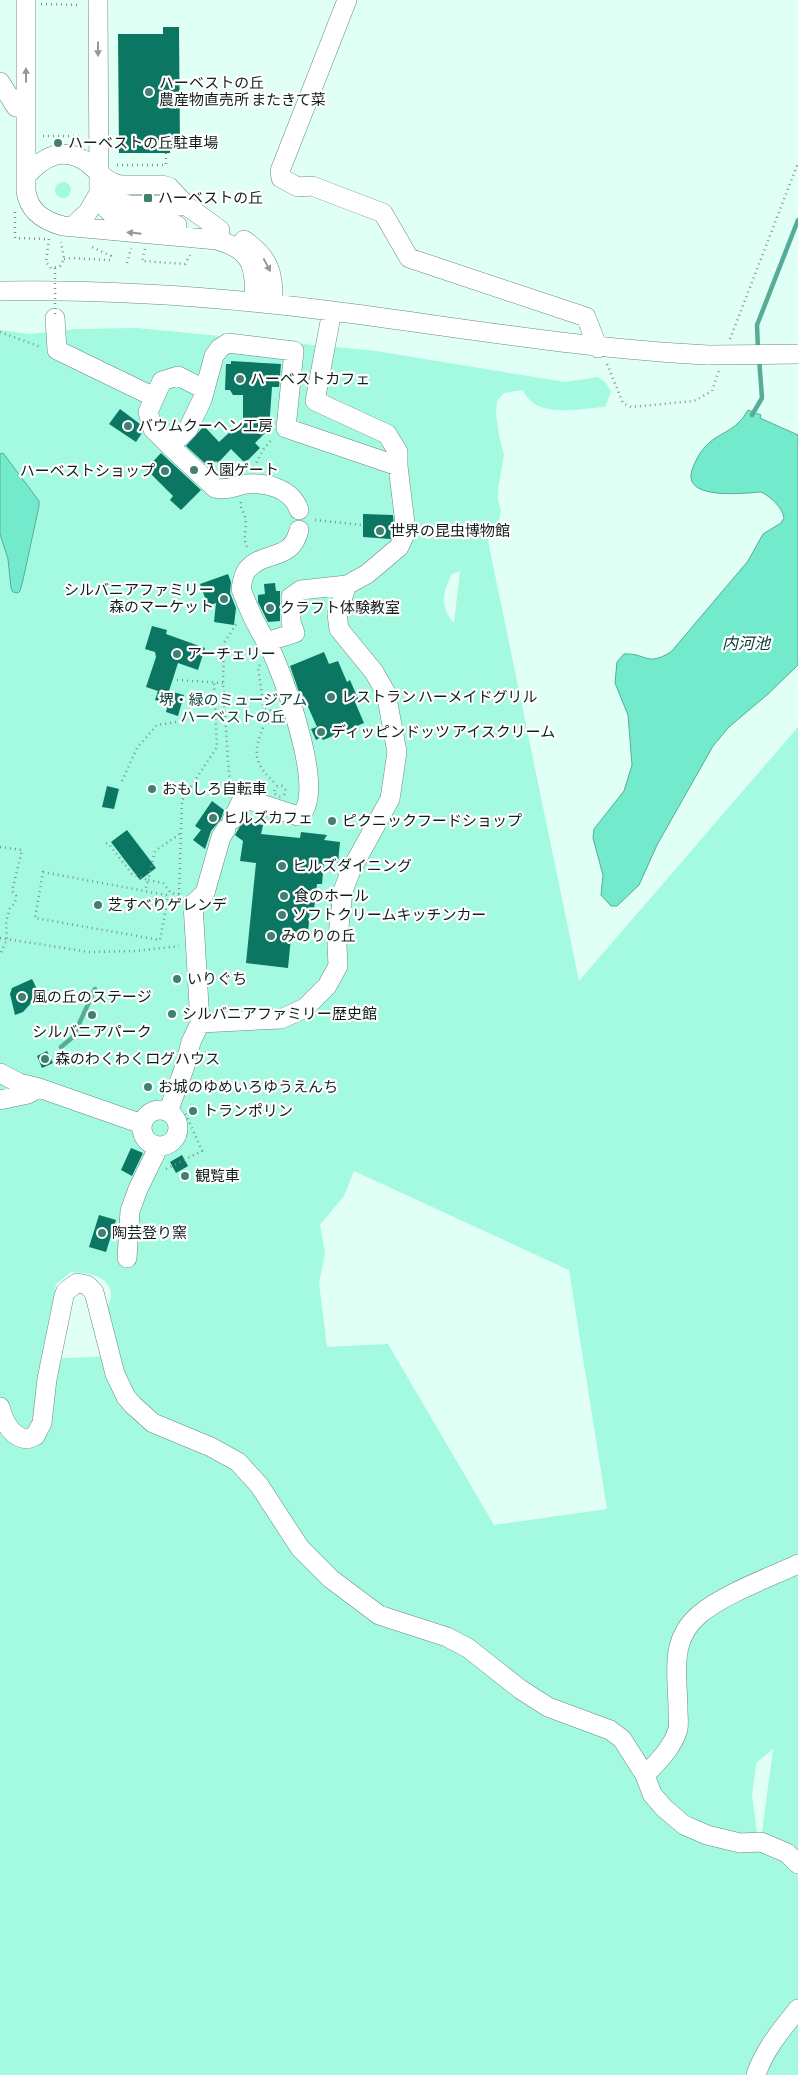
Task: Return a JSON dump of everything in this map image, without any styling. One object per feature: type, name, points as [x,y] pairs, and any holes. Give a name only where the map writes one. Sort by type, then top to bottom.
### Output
[{"type":"street","points":[[347,0],[280,171],[281,178],[298,188],[312,186],[383,213],[409,258],[586,318],[598,348]]},
{"type":"street","points":[[30,2],[26,108],[26,176],[28,202],[34,212],[66,232],[149,234],[217,240],[234,245],[250,260],[254,270],[254,302]]},
{"type":"street","points":[[93,3],[105,169],[108,181],[120,185],[162,185],[169,187],[187,206],[220,230]]},
{"type":"street","points":[[0,82],[16,107],[26,108]]},
{"type":"street","points":[[26,176],[37,164],[48,157],[63,154],[105,169]]},
{"type":"street","points":[[66,232],[88,212],[99,193],[105,169]]},
{"type":"street","points":[[99,193],[116,202],[130,205],[187,206]]},
{"type":"street","points":[[99,193],[105,207],[112,214],[120,217],[220,230],[239,237],[251,245],[264,258],[274,281],[273,304]]},
{"type":"street","points":[[0,291],[173,295],[254,302],[598,348],[715,361],[798,354]]},
{"type":"street","points":[[270,650],[295,633],[292,622],[291,597],[301,590],[347,585],[367,574],[400,547],[406,532],[398,452],[387,434],[315,401],[332,311]]},
{"type":"street","points":[[55,318],[57,350],[154,397]]},
{"type":"street","points":[[170,446],[188,429],[202,400],[214,356],[220,348],[228,343],[294,351],[286,428],[398,466]]},
{"type":"street","points":[[204,389],[178,376],[162,381],[148,412],[153,429],[215,488],[223,490],[245,485],[264,486],[288,493],[294,498],[299,510]]},
{"type":"street","points":[[168,1112],[184,1069],[191,1042],[200,1023],[195,944],[186,899],[205,893],[222,837],[243,798],[298,816],[302,814],[309,797],[310,780],[303,746],[270,650],[241,589],[247,569],[290,548],[307,525]]},
{"type":"street","points":[[200,1023],[281,1019],[305,1008],[327,986],[338,966],[337,945],[343,891],[351,870],[390,799],[397,752],[386,693],[374,672],[338,629],[336,614],[347,585]]},
{"type":"street","points":[[0,1073],[19,1083],[142,1124]]},
{"type":"street","points":[[0,1100],[28,1094],[38,1088]]},
{"type":"street","points":[[157,1110],[168,1112],[176,1121],[177,1133],[171,1142],[159,1146],[153,1144],[144,1136],[142,1124],[152,1112],[157,1110]]},
{"type":"street","points":[[127,1258],[130,1211],[159,1146]]},
{"type":"street","points":[[0,1407],[5,1423],[18,1437],[27,1439],[37,1433],[42,1422],[50,1362],[66,1291],[77,1283],[87,1285],[94,1292],[115,1374],[126,1397],[152,1423],[211,1447],[238,1462],[259,1485],[300,1548],[331,1579],[372,1610],[395,1621],[453,1639],[548,1707],[610,1730],[622,1739],[645,1775],[652,1794],[664,1808],[684,1825],[706,1835],[740,1842],[761,1842],[787,1853],[798,1864]]},
{"type":"street","points":[[645,1775],[673,1743],[678,1728],[675,1672],[678,1648],[686,1631],[699,1615],[725,1599],[798,1564]]},
{"type":"street","points":[[756,2075],[775,2039],[798,2009]]},
{"type":"path","points":[[30,2],[93,3]]},
{"type":"path","points":[[105,169],[166,165],[166,153]]},
{"type":"path","points":[[730,340],[798,163]]},
{"type":"path","points":[[49,238],[46,262],[51,268],[55,268],[60,266],[64,259],[66,232]]},
{"type":"path","points":[[149,234],[142,262],[185,264],[199,238]]},
{"type":"path","points":[[64,259],[110,260],[111,256],[84,243]]},
{"type":"path","points":[[55,268],[55,318]]},
{"type":"path","points":[[0,332],[47,349],[57,350]]},
{"type":"path","points":[[598,348],[623,403],[631,408],[694,402],[712,390],[715,361]]},
{"type":"path","points":[[257,563],[244,542],[246,518],[240,508],[245,485],[257,460],[277,434],[286,428]]},
{"type":"path","points":[[307,525],[363,525]]},
{"type":"path","points":[[243,798],[234,788],[229,776],[223,684],[224,643],[248,606]]},
{"type":"path","points":[[264,708],[258,668],[270,650]]},
{"type":"path","points":[[177,680],[223,684]]},
{"type":"path","points":[[106,843],[109,844],[132,874],[162,884],[171,893],[186,899],[181,834],[182,800],[217,747],[214,683]]},
{"type":"path","points":[[264,708],[271,710],[274,717],[272,721],[265,723]]},
{"type":"path","points":[[264,708],[259,716],[261,721],[265,723]]},
{"type":"path","points":[[122,781],[137,748],[157,725],[216,716]]},
{"type":"path","points":[[265,723],[257,745],[257,760],[260,768],[277,785]]},
{"type":"path","points":[[146,891],[155,851],[181,834]]},
{"type":"path","points":[[0,847],[22,850],[12,891],[16,896],[15,904],[10,908],[6,922],[7,939],[0,954]]},
{"type":"path","points":[[43,872],[146,891],[168,897],[160,940],[35,918],[43,872]]},
{"type":"path","points":[[0,938],[89,952],[136,951],[195,944]]},
{"type":"path","points":[[150,1165],[167,1169],[202,1151],[176,1090]]},
{"type":"green space","points":[[60,182],[66,182],[71,187],[69,196],[60,198],[55,193],[55,187]]},
{"type":"green space","name":"堺・緑のミュージアム ハーベストの丘","points":[[137,328],[376,351],[565,382],[598,377],[606,383],[611,392],[605,407],[571,410],[548,409],[529,399],[523,390],[504,393],[497,401],[496,414],[504,455],[498,489],[498,500],[501,510],[499,520],[488,541],[579,981],[798,727],[798,2075],[0,2075],[0,330],[30,334],[77,329]],"holes":[[[460,571],[454,623],[446,611],[444,600],[446,587],[452,574]],[[354,1171],[569,1270],[607,1509],[494,1525],[388,1344],[327,1347],[319,1283],[325,1253],[320,1225],[344,1196]],[[71,1272],[98,1277],[108,1284],[111,1290],[111,1298],[107,1307],[107,1315],[116,1356],[43,1359],[56,1284]],[[773,1749],[760,1847],[752,1796],[756,1763]]]},
{"type":"water","name":"内河池","points":[[748,410],[761,415],[760,418],[798,435],[798,665],[768,694],[729,727],[713,746],[657,845],[639,885],[617,906],[611,906],[601,895],[603,875],[593,838],[594,829],[624,791],[632,765],[628,715],[615,683],[617,662],[624,654],[651,659],[671,652],[748,561],[763,534],[781,523],[784,518],[776,503],[761,492],[730,494],[705,491],[696,487],[691,480],[692,470],[703,449],[742,419]]},
{"type":"water","points":[[3,453],[39,501],[23,580],[18,593],[13,592],[11,588],[8,559],[0,534],[0,454]]},
{"type":"building","name":"ハーベストの丘 農産物直売所 またきて菜","points":[[163,27],[179,27],[180,149],[170,149],[170,153],[119,153],[118,34],[163,34]]},
{"type":"building","points":[[231,361],[281,364],[279,387],[272,387],[269,429],[255,443],[260,448],[245,463],[231,449],[218,463],[216,461],[209,467],[186,446],[204,426],[219,442],[243,420],[243,395],[233,395],[230,390],[225,390],[226,364],[231,364]]},
{"type":"building","points":[[120,409],[140,424],[142,433],[136,442],[109,424]]},
{"type":"building","points":[[161,453],[201,490],[181,510],[170,500],[173,496],[146,469]]},
{"type":"building","name":"世界の昆虫博物館","points":[[363,514],[393,515],[394,530],[391,539],[363,537]]},
{"type":"building","points":[[228,574],[231,582],[230,593],[236,608],[234,625],[214,622],[216,603],[208,606],[200,584]]},
{"type":"building","name":"クラフト体験教室","points":[[275,583],[276,591],[280,591],[280,621],[268,622],[258,602],[258,595],[265,594],[264,584]]},
{"type":"building","points":[[152,626],[167,630],[166,634],[205,648],[198,670],[178,663],[169,691],[184,695],[178,716],[166,712],[168,704],[155,700],[158,691],[146,687],[156,657],[155,652],[145,649]]},
{"type":"building","name":"レストラン ハーメイドグリル","points":[[324,652],[329,664],[338,661],[347,682],[350,680],[359,701],[355,702],[364,723],[323,740],[321,737],[316,740],[311,729],[317,727],[301,691],[299,692],[290,666]]},
{"type":"building","points":[[107,786],[119,789],[114,809],[102,807]]},
{"type":"building","points":[[212,801],[224,810],[221,819],[211,831],[205,849],[193,840],[201,830],[195,826]]},
{"type":"building","name":"食のホール","points":[[246,816],[256,824],[263,825],[261,834],[300,838],[301,832],[327,835],[324,840],[340,842],[338,863],[324,861],[322,884],[317,884],[314,909],[310,908],[308,933],[299,932],[298,937],[291,937],[288,968],[246,963],[256,863],[240,861],[243,841],[235,835]]},
{"type":"building","points":[[127,830],[156,868],[140,880],[111,842]]},
{"type":"building","name":"風の丘のステージ","points":[[32,979],[36,987],[33,1001],[23,1012],[15,1015],[10,994],[12,988]]},
{"type":"building","name":"森のわくわくログハウス","points":[[47,1051],[53,1063],[42,1068],[37,1056]]},
{"type":"building","points":[[131,1148],[143,1153],[132,1176],[121,1170]]},
{"type":"building","points":[[182,1155],[188,1166],[176,1173],[170,1162]]},
{"type":"building","name":"陶芸登り窯","points":[[99,1215],[116,1220],[106,1252],[89,1247]]},
{"type":"waterway","points":[[758,351],[757,325],[798,220]]},
{"type":"waterway","points":[[752,415],[762,398],[759,358]]},
{"type":"waterway","points":[[61,1047],[73,1037],[95,989]]},
{"type":"place","name":"ハーベストの丘 農産物直売所 またきて菜","points":[[149,92]]},
{"type":"place","name":"ハーベストの丘駐車場","points":[[58,143]]},
{"type":"place","name":"ハーベストの丘","points":[[148,198]]},
{"type":"place","name":"ハーベストカフェ","points":[[240,379]]},
{"type":"place","name":"バウムクーヘン工房","points":[[128,426]]},
{"type":"place","name":"入園ゲート","points":[[194,470]]},
{"type":"place","name":"ハーベストショップ","points":[[165,471]]},
{"type":"place","name":"世界の昆虫博物館","points":[[380,531]]},
{"type":"place","name":"シルバニアファミリー 森のマーケット","points":[[224,599]]},
{"type":"place","name":"クラフト体験教室","points":[[270,608]]},
{"type":"place","name":"アーチェリー","points":[[177,654]]},
{"type":"place","name":"レストラン ハーメイドグリル","points":[[331,697]]},
{"type":"place","name":"ディッピンドッツ アイスクリーム","points":[[321,732]]},
{"type":"place","name":"おもしろ自転車","points":[[152,789]]},
{"type":"place","name":"ヒルズカフェ","points":[[213,818]]},
{"type":"place","name":"ピクニックフードショップ","points":[[332,821]]},
{"type":"place","name":"ヒルズダイニング","points":[[282,866]]},
{"type":"place","name":"食のホール","points":[[284,896]]},
{"type":"place","name":"芝すべりゲレンデ","points":[[98,905]]},
{"type":"place","name":"ソフトクリームキッチンカー","points":[[282,915]]},
{"type":"place","name":"みのりの丘","points":[[271,936]]},
{"type":"place","name":"いりぐち","points":[[177,979]]},
{"type":"place","name":"風の丘のステージ","points":[[22,997]]},
{"type":"place","name":"シルバニアファミリー歴史館","points":[[172,1014]]},
{"type":"place","name":"シルバニアパーク","points":[[92,1015]]},
{"type":"place","name":"森のわくわくログハウス","points":[[45,1059]]},
{"type":"place","name":"お城のゆめいろゆうえんち","points":[[148,1087]]},
{"type":"place","name":"トランポリン","points":[[193,1111]]},
{"type":"place","name":"観覧車","points":[[185,1176]]},
{"type":"place","name":"陶芸登り窯","points":[[102,1233]]}]
